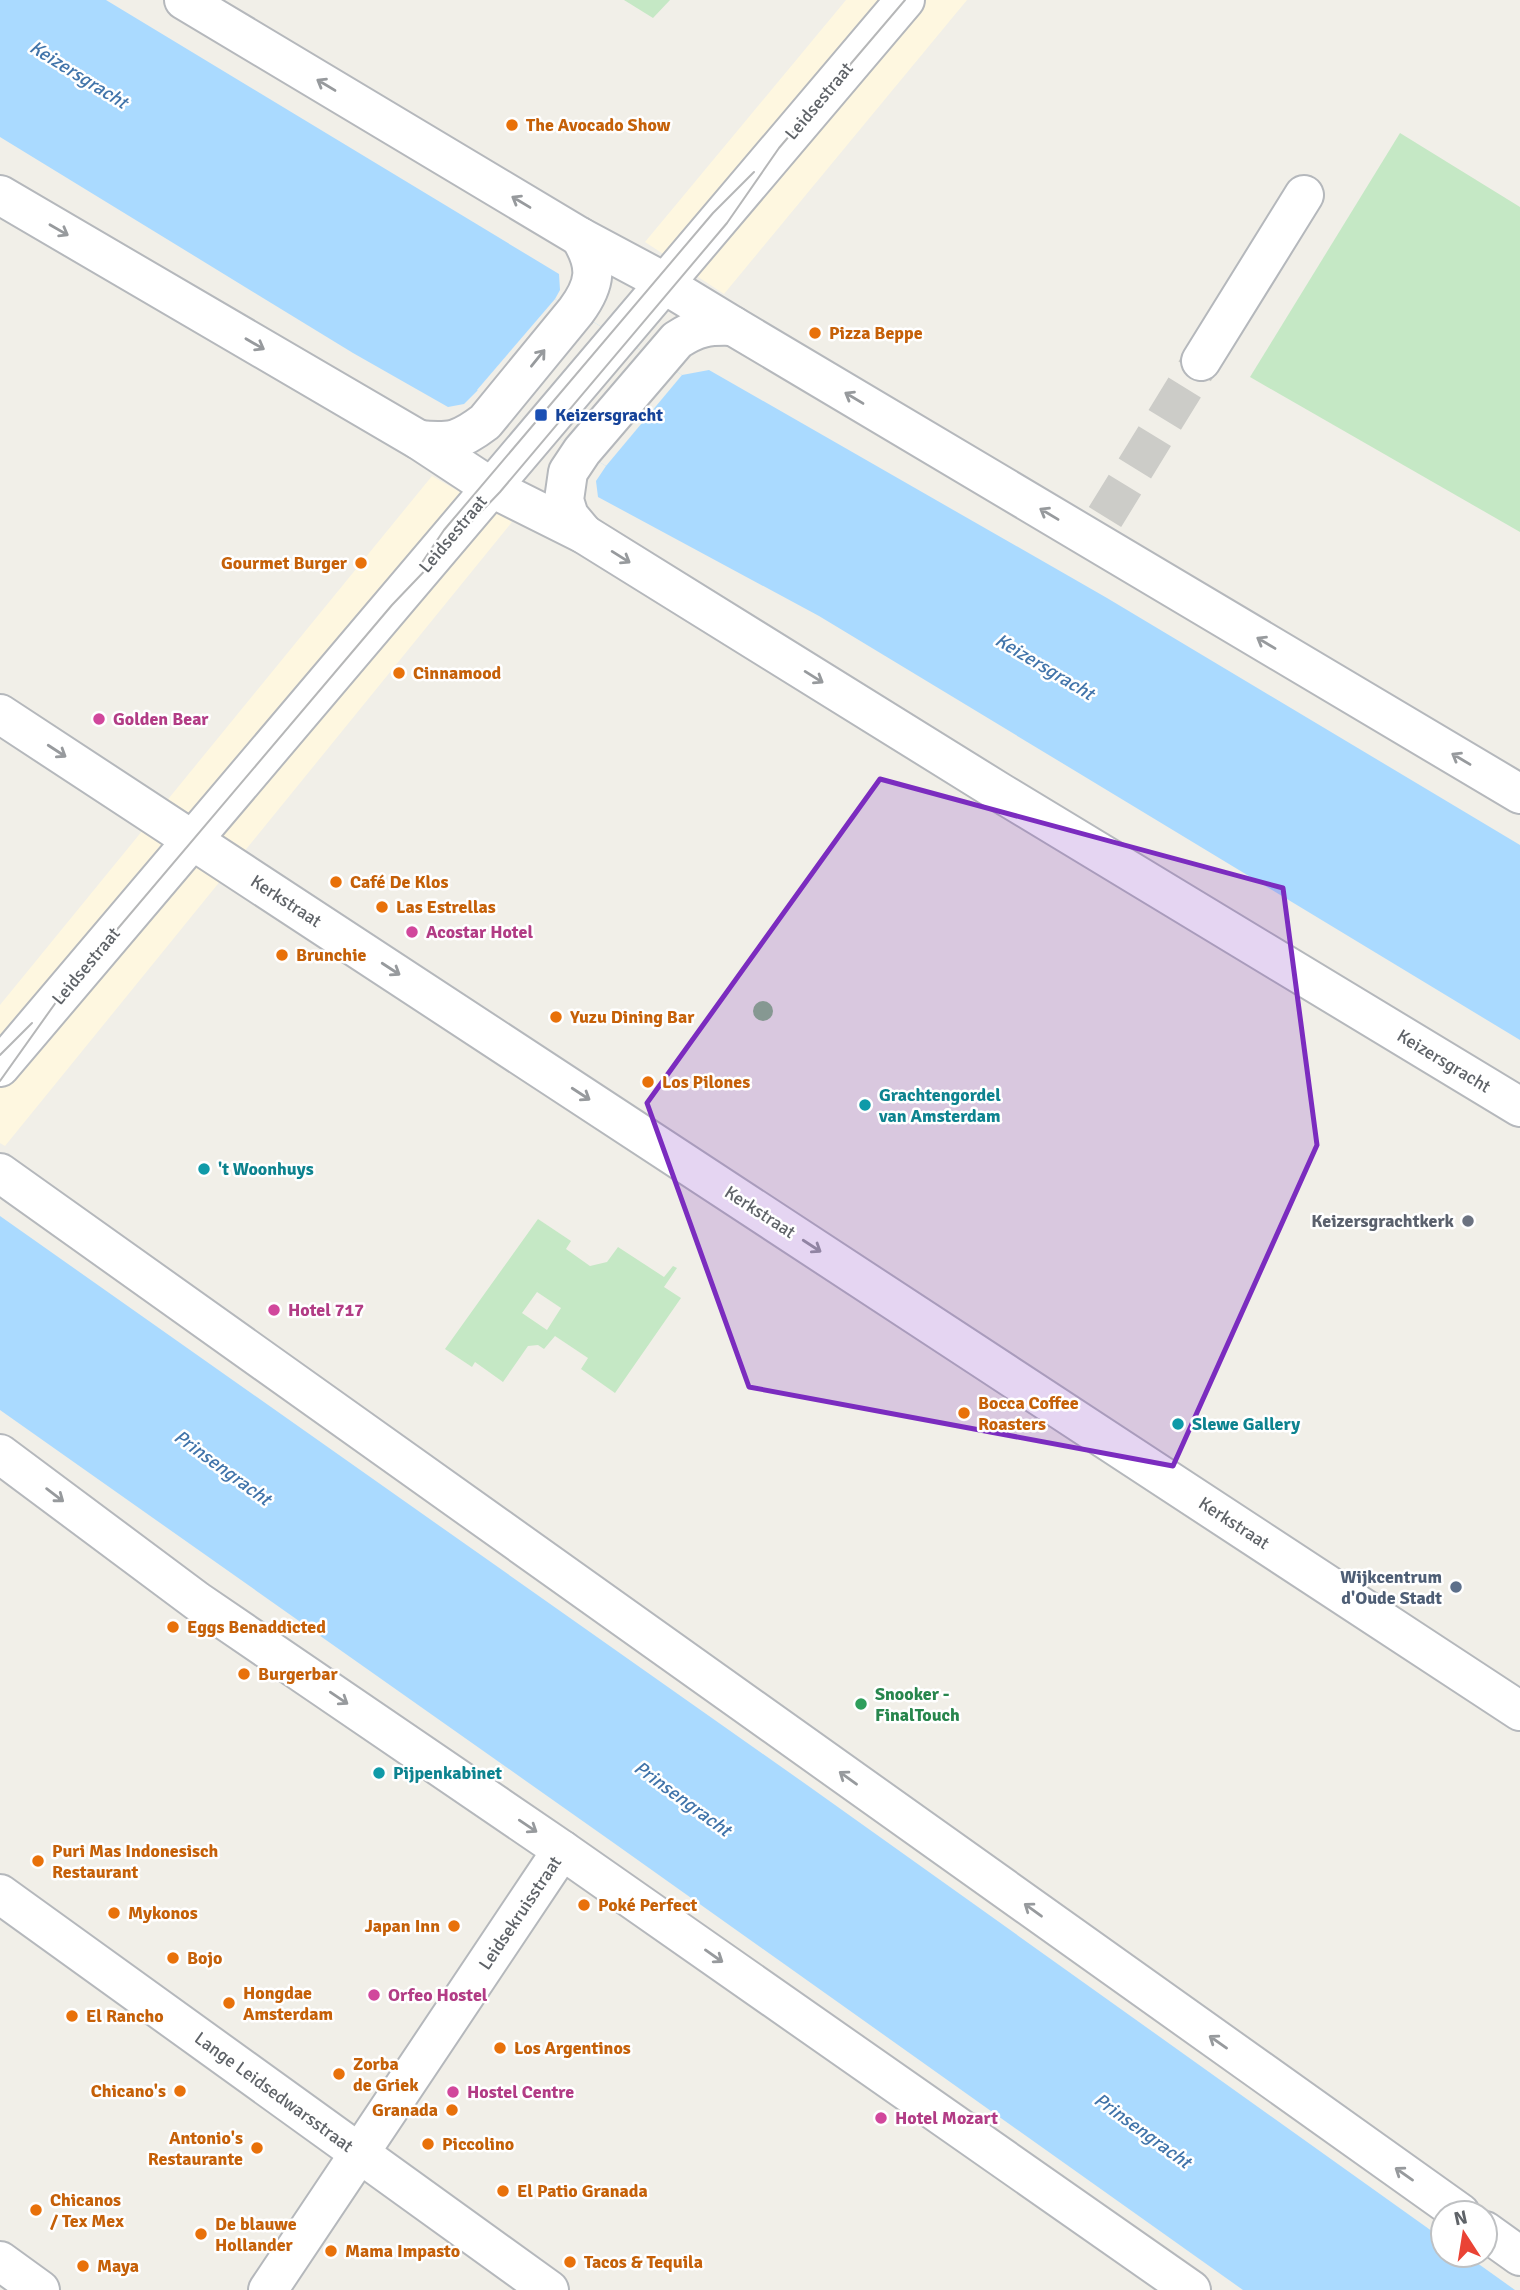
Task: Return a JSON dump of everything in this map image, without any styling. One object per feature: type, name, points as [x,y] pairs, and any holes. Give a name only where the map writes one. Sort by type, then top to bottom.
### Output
[{"type":"street","points":[[184,0],[580,237],[666,283],[733,326],[1098,528],[1520,794]]},
{"type":"street","name":"Leidsestraat","points":[[0,1067],[905,0]]},
{"type":"street","name":"Keizersgracht","points":[[0,195],[419,440],[492,488],[584,534],[1001,793],[1520,1107]]},
{"type":"street","points":[[1201,361],[1304,195]]},
{"type":"street","points":[[419,440],[440,442],[466,436],[485,422],[576,311],[588,295],[593,275],[590,254],[580,237]]},
{"type":"street","points":[[584,534],[569,516],[565,500],[568,472],[582,451],[677,340],[694,329],[733,326]]},
{"type":"street","name":"Kerkstraat","points":[[0,714],[1520,1711]]},
{"type":"street","points":[[3,1177],[1440,2199]]},
{"type":"street","points":[[0,1454],[197,1601],[562,1850],[1191,2290]]},
{"type":"street","name":"Leidsekruisstraat","points":[[268,2290],[562,1850]]},
{"type":"street","name":"Lange Leidsedwarsstraat","points":[[0,1894],[549,2290]]},
{"type":"street","points":[[1499,2241],[1520,2256]]},
{"type":"street","points":[[0,2261],[40,2290]]},
{"type":"highlighted area","points":[[880,779],[1283,888],[1317,1145],[1173,1466],[749,1387],[647,1103]]},
{"type":"shaded area","points":[[846,0],[967,0],[724,294],[645,242]]},
{"type":"shaded area","points":[[432,476],[512,522],[5,1146],[0,1143],[0,1005]]},
{"type":"green space","points":[[624,0],[670,0],[653,18]]},
{"type":"green space","points":[[1400,133],[1520,207],[1520,532],[1250,377]]},
{"type":"green space","points":[[538,1219],[571,1241],[566,1249],[590,1266],[607,1262],[618,1247],[664,1277],[673,1266],[677,1268],[664,1287],[681,1298],[615,1393],[581,1369],[588,1358],[555,1336],[544,1349],[538,1345],[528,1346],[503,1382],[475,1362],[472,1367],[445,1349]],"holes":[[[537,1292],[561,1308],[547,1330],[522,1313]]]},
{"type":"water","points":[[0,0],[106,0],[559,274],[560,290],[555,299],[682,375],[709,370],[1107,598],[1520,845],[1520,1040],[819,616],[598,497],[596,481],[606,466],[478,390],[464,404],[448,407],[353,353],[0,137]]},
{"type":"water","name":"Prinsengracht","points":[[0,1216],[807,1785],[1429,2229],[1429,2269],[1486,2269],[1515,2290],[1243,2290],[0,1410]]},
{"type":"pier","points":[[555,299],[682,375],[606,466],[477,390]]},
{"type":"tunnel","points":[[1105,517],[1201,361]]},
{"type":"tram line","points":[[0,1081],[59,998],[392,605],[500,492],[727,223],[779,148],[905,0]]},
{"type":"tram line","points":[[419,567],[444,530],[713,213],[754,172]]},
{"type":"tram line","points":[[0,1055],[32,1023]]},
{"type":"place","name":"The Avocado Show","points":[[512,125]]},
{"type":"place","name":"Pizza Beppe","points":[[815,333]]},
{"type":"place","name":"Keizersgracht","points":[[541,415]]},
{"type":"place","name":"Gourmet Burger","points":[[361,563]]},
{"type":"place","name":"Cinnamood","points":[[399,673]]},
{"type":"place","name":"Golden Bear","points":[[99,719]]},
{"type":"place","name":"Café De Klos","points":[[336,882]]},
{"type":"place","name":"Las Estrellas","points":[[382,907]]},
{"type":"place","name":"Acostar Hotel","points":[[412,932]]},
{"type":"place","name":"Brunchie","points":[[282,955]]},
{"type":"place","name":"Yuzu Dining Bar","points":[[556,1017]]},
{"type":"place","name":"Los Pilones","points":[[648,1082]]},
{"type":"place","name":"Grachtengordel van Amsterdam","points":[[865,1105]]},
{"type":"place","name":"'t Woonhuys","points":[[204,1169]]},
{"type":"place","name":"Keizersgrachtkerk","points":[[1468,1221]]},
{"type":"place","name":"Hotel 717","points":[[274,1310]]},
{"type":"place","name":"Bocca Coffee Roasters","points":[[964,1413]]},
{"type":"place","name":"Slewe Gallery","points":[[1178,1424]]},
{"type":"place","name":"Wijkcentrum d'Oude Stadt","points":[[1456,1587]]},
{"type":"place","name":"Eggs Benaddicted","points":[[173,1627]]},
{"type":"place","name":"Burgerbar","points":[[244,1674]]},
{"type":"place","name":"Snooker - FinalTouch","points":[[861,1704]]},
{"type":"place","name":"Pijpenkabinet","points":[[379,1773]]},
{"type":"place","name":"Puri Mas Indonesisch Restaurant","points":[[38,1861]]},
{"type":"place","name":"Poké Perfect","points":[[584,1905]]},
{"type":"place","name":"Mykonos","points":[[114,1913]]},
{"type":"place","name":"Japan Inn","points":[[454,1926]]},
{"type":"place","name":"Bojo","points":[[173,1958]]},
{"type":"place","name":"Orfeo Hostel","points":[[374,1995]]},
{"type":"place","name":"Hongdae Amsterdam","points":[[229,2003]]},
{"type":"place","name":"El Rancho","points":[[72,2016]]},
{"type":"place","name":"Los Argentinos","points":[[500,2048]]},
{"type":"place","name":"Zorba de Griek","points":[[339,2074]]},
{"type":"place","name":"Chicano's","points":[[180,2091]]},
{"type":"place","name":"Hostel Centre","points":[[453,2092]]},
{"type":"place","name":"Granada","points":[[452,2110]]},
{"type":"place","name":"Hotel Mozart","points":[[881,2118]]},
{"type":"place","name":"Piccolino","points":[[428,2144]]},
{"type":"place","name":"Antonio's Restaurante","points":[[257,2148]]},
{"type":"place","name":"El Patio Granada","points":[[503,2191]]},
{"type":"place","name":"Chicanos / Tex Mex","points":[[36,2210]]},
{"type":"place","name":"De blauwe Hollander","points":[[201,2234]]},
{"type":"place","name":"Mama Impasto","points":[[331,2251]]},
{"type":"place","name":"Tacos & Tequila","points":[[570,2262]]},
{"type":"place","name":"Maya","points":[[83,2266]]}]
